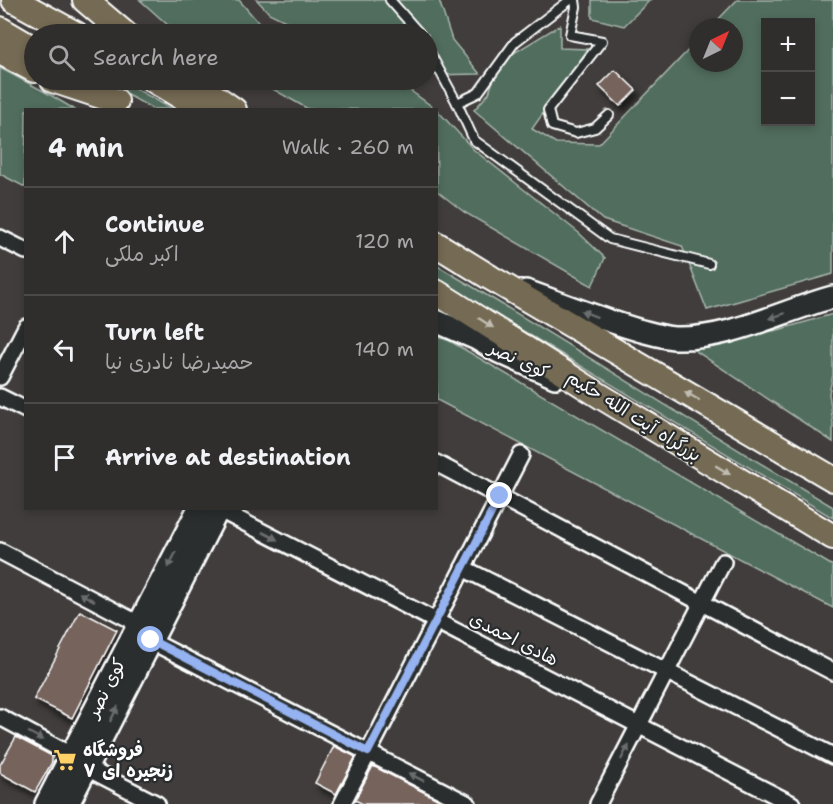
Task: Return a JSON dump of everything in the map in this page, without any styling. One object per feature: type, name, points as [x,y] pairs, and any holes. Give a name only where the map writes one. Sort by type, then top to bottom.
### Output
[{"type":"highway","points":[[14,0],[58,24]]},
{"type":"highway","points":[[85,0],[113,24]]},
{"type":"highway","points":[[0,29],[24,43]]},
{"type":"highway","points":[[0,52],[24,65]]},
{"type":"highway","points":[[81,90],[123,105]]},
{"type":"highway","points":[[100,90],[123,105]]},
{"type":"highway","points":[[170,90],[200,108]]},
{"type":"highway","points":[[205,90],[231,108]]},
{"type":"highway","points":[[438,245],[833,479]]},
{"type":"highway","name":"بزرگراه آیت الله حکیم","points":[[438,293],[602,397],[833,537]]},
{"type":"main road","points":[[491,278],[612,323],[663,337],[675,338],[733,330],[833,297]]},
{"type":"main road","name":"کوی نصر","points":[[438,322],[475,338],[499,352],[602,397]]},
{"type":"main road","name":"کوی نصر","points":[[46,804],[79,761],[145,632],[198,510]]},
{"type":"main road","name":"کوی نصر","points":[[145,632],[218,510]]},
{"type":"main road","name":"کوی نصر","points":[[68,804],[79,761]]},
{"type":"street","points":[[0,238],[24,250]]},
{"type":"street","points":[[0,377],[24,331]]},
{"type":"street","points":[[0,397],[24,409]]},
{"type":"street","points":[[342,804],[521,455]]},
{"type":"street","points":[[438,464],[833,672]]},
{"type":"street","name":"هادی احمدی","points":[[221,510],[792,804]]},
{"type":"street","points":[[0,551],[145,632],[468,804]]},
{"type":"street","points":[[598,804],[723,562]]},
{"type":"street","points":[[463,568],[833,756]]},
{"type":"street","points":[[0,717],[157,804]]},
{"type":"lane","points":[[390,0],[411,24]]},
{"type":"lane","points":[[457,103],[478,93],[515,42],[570,0]]},
{"type":"lane","points":[[575,0],[576,6],[570,35],[602,41],[548,110],[552,126],[576,133],[595,128],[609,115]]},
{"type":"lane","points":[[438,68],[474,140],[610,239],[709,264]]},
{"type":"green space","points":[[140,0],[239,0],[262,24],[167,24]]},
{"type":"green space","points":[[257,0],[439,0],[452,40],[480,74],[438,75],[438,24],[292,24],[269,13]]},
{"type":"green space","points":[[592,0],[650,0],[624,26],[592,18]]},
{"type":"green space","points":[[737,0],[833,0],[833,274],[707,310],[682,246],[603,220],[474,110],[489,93],[499,62],[560,25],[560,48],[588,49],[532,129],[556,143],[599,144],[689,49],[689,72],[743,72],[743,18],[720,18]]},
{"type":"green space","points":[[0,68],[24,81],[24,90],[41,90],[72,108],[24,108],[24,186],[0,174]]},
{"type":"green space","points":[[119,90],[138,90],[170,108],[151,108]]},
{"type":"green space","points":[[275,90],[409,90],[434,108],[306,108]]},
{"type":"green space","points":[[438,111],[474,150],[579,233],[605,258],[592,286],[464,212],[438,192]]},
{"type":"green space","points":[[438,266],[833,507],[833,518],[438,280]]},
{"type":"green space","points":[[833,314],[833,375],[829,393],[833,442],[688,346],[778,330]]},
{"type":"green space","points":[[438,337],[450,341],[833,566],[833,608],[438,401]]},
{"type":"building","points":[[615,70],[636,90],[620,106],[599,86]]},
{"type":"building","points":[[80,611],[117,630],[72,718],[34,699]]},
{"type":"building","points":[[16,737],[52,756],[52,762],[35,792],[0,773],[0,765]]},
{"type":"building","points":[[334,746],[355,758],[336,794],[315,783]]},
{"type":"building","points":[[373,766],[447,804],[363,804],[355,800]]},
{"type":"place","name":"فروشگاه زنجیره ای ۷","points":[[65,760]]},
{"type":"route","points":[[151,640],[368,752],[500,496]]}]
